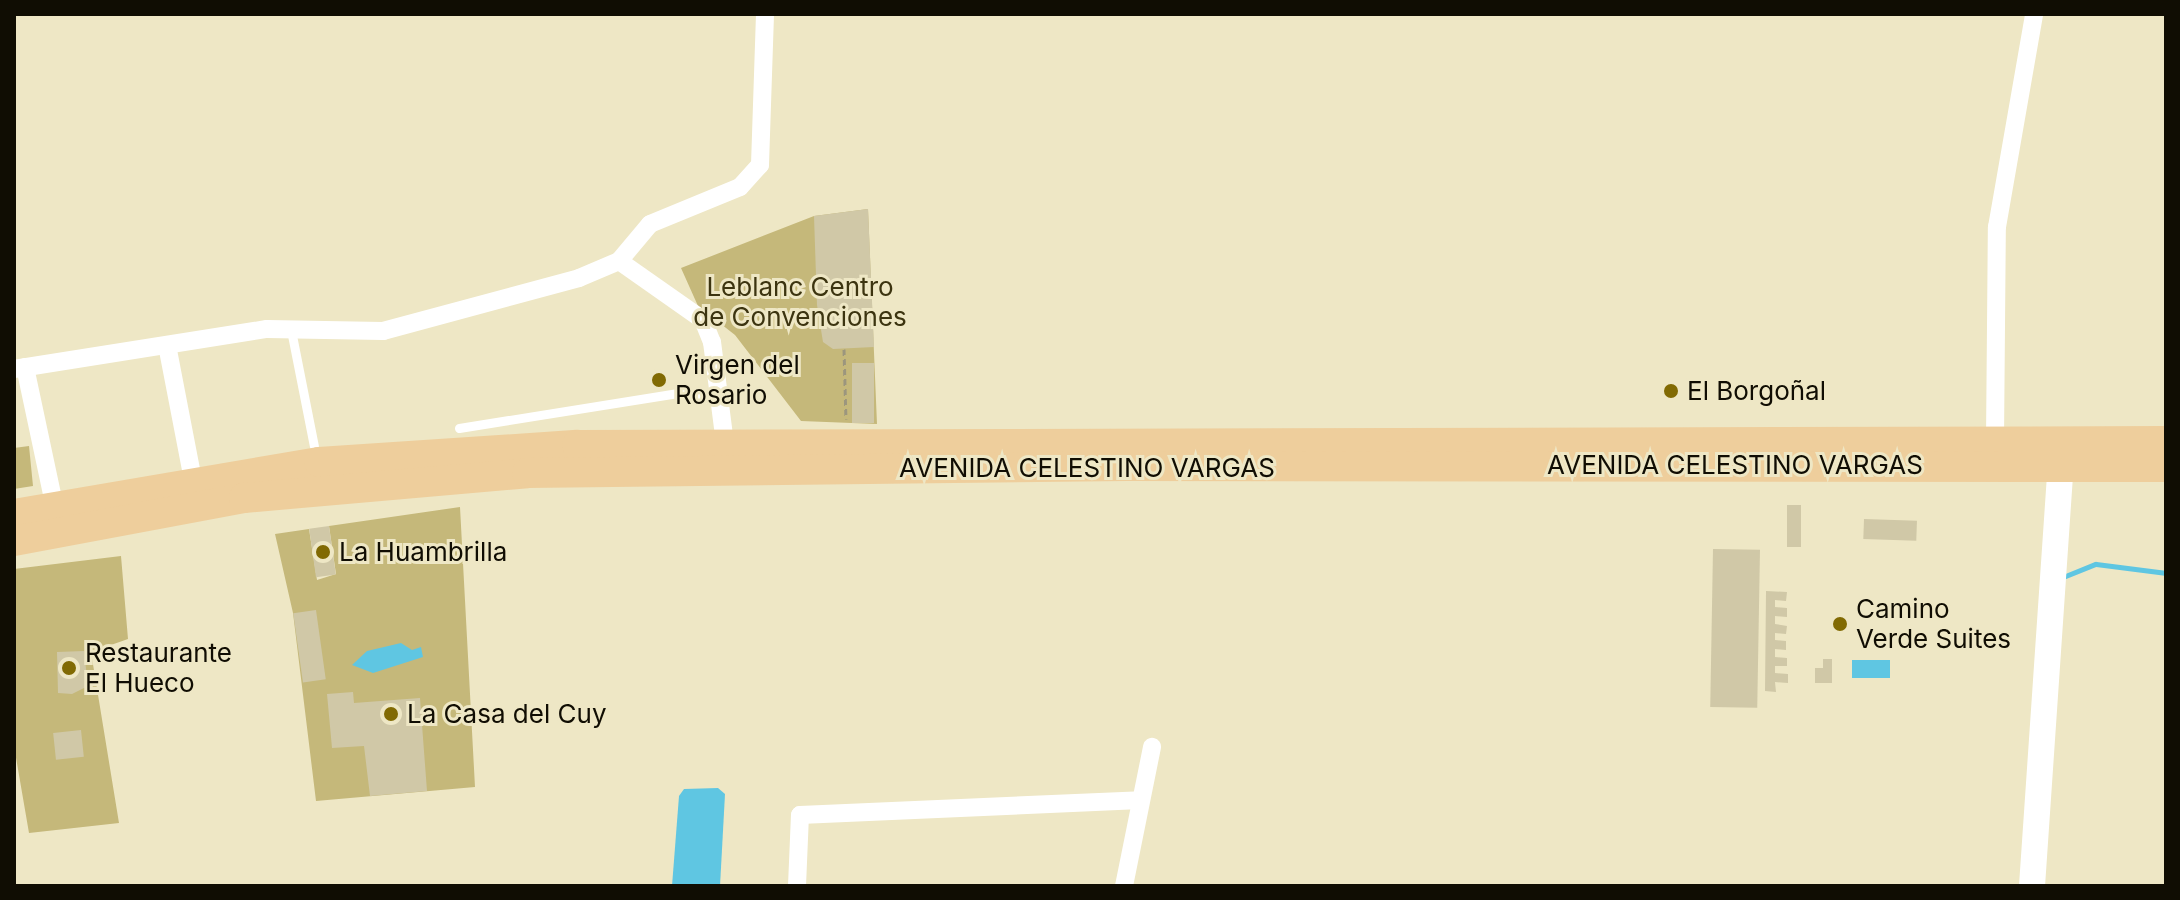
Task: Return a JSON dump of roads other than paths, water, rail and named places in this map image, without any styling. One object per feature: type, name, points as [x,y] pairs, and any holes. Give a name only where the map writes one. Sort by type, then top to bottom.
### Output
[{"type":"highway","name":"AVENIDA CELESTINO VARGAS","points":[[1947,452],[1995,440],[2166,467]]},
{"type":"highway","name":"AVENIDA CELESTINO VARGAS","points":[[196,495],[782,456],[2062,453],[2166,441]]},
{"type":"highway","name":"AVENIDA CELESTINO VARGAS","points":[[14,514],[57,519],[417,453],[725,443],[782,456],[847,443],[951,456]]},
{"type":"highway","name":"AVENIDA CELESTINO VARGAS","points":[[14,541],[57,519]]},
{"type":"main road","points":[[2032,886],[2062,453]]},
{"type":"street","points":[[57,519],[20,368],[267,329],[383,331],[579,278],[619,261],[650,224],[740,187],[760,165],[765,14]]},
{"type":"street","points":[[1995,440],[1997,227],[2034,14]]},
{"type":"street","points":[[619,261],[703,320],[712,342],[725,443]]},
{"type":"street","points":[[167,345],[196,495]]},
{"type":"street","points":[[1124,886],[1152,747]]},
{"type":"street","points":[[797,886],[800,815],[1141,800]]},
{"type":"lane","points":[[291,330],[314,446]]},
{"type":"lane","points":[[459,428],[684,392],[718,402]]},
{"type":"water","points":[[401,643],[412,650],[421,647],[423,657],[373,673],[352,665],[367,651]]},
{"type":"water","points":[[1852,660],[1890,660],[1890,678],[1852,678]]},
{"type":"water","points":[[718,788],[725,794],[720,886],[672,886],[679,796],[684,789]]},
{"type":"waterway","points":[[2063,577],[2096,564],[2166,573]]},
{"type":"place","name":"Virgen del Rosario","points":[[659,380]]},
{"type":"place","name":"El Borgoñal","points":[[1671,391]]},
{"type":"place","name":"La Huambrilla","points":[[323,552]]},
{"type":"place","name":"Camino Verde Suites","points":[[1840,624]]},
{"type":"place","name":"Restaurante El Hueco","points":[[69,668]]},
{"type":"place","name":"La Casa del Cuy","points":[[391,714]]},
{"type":"park label","name":"Leblanc Centro de Convenciones","points":[[800,302]]}]
